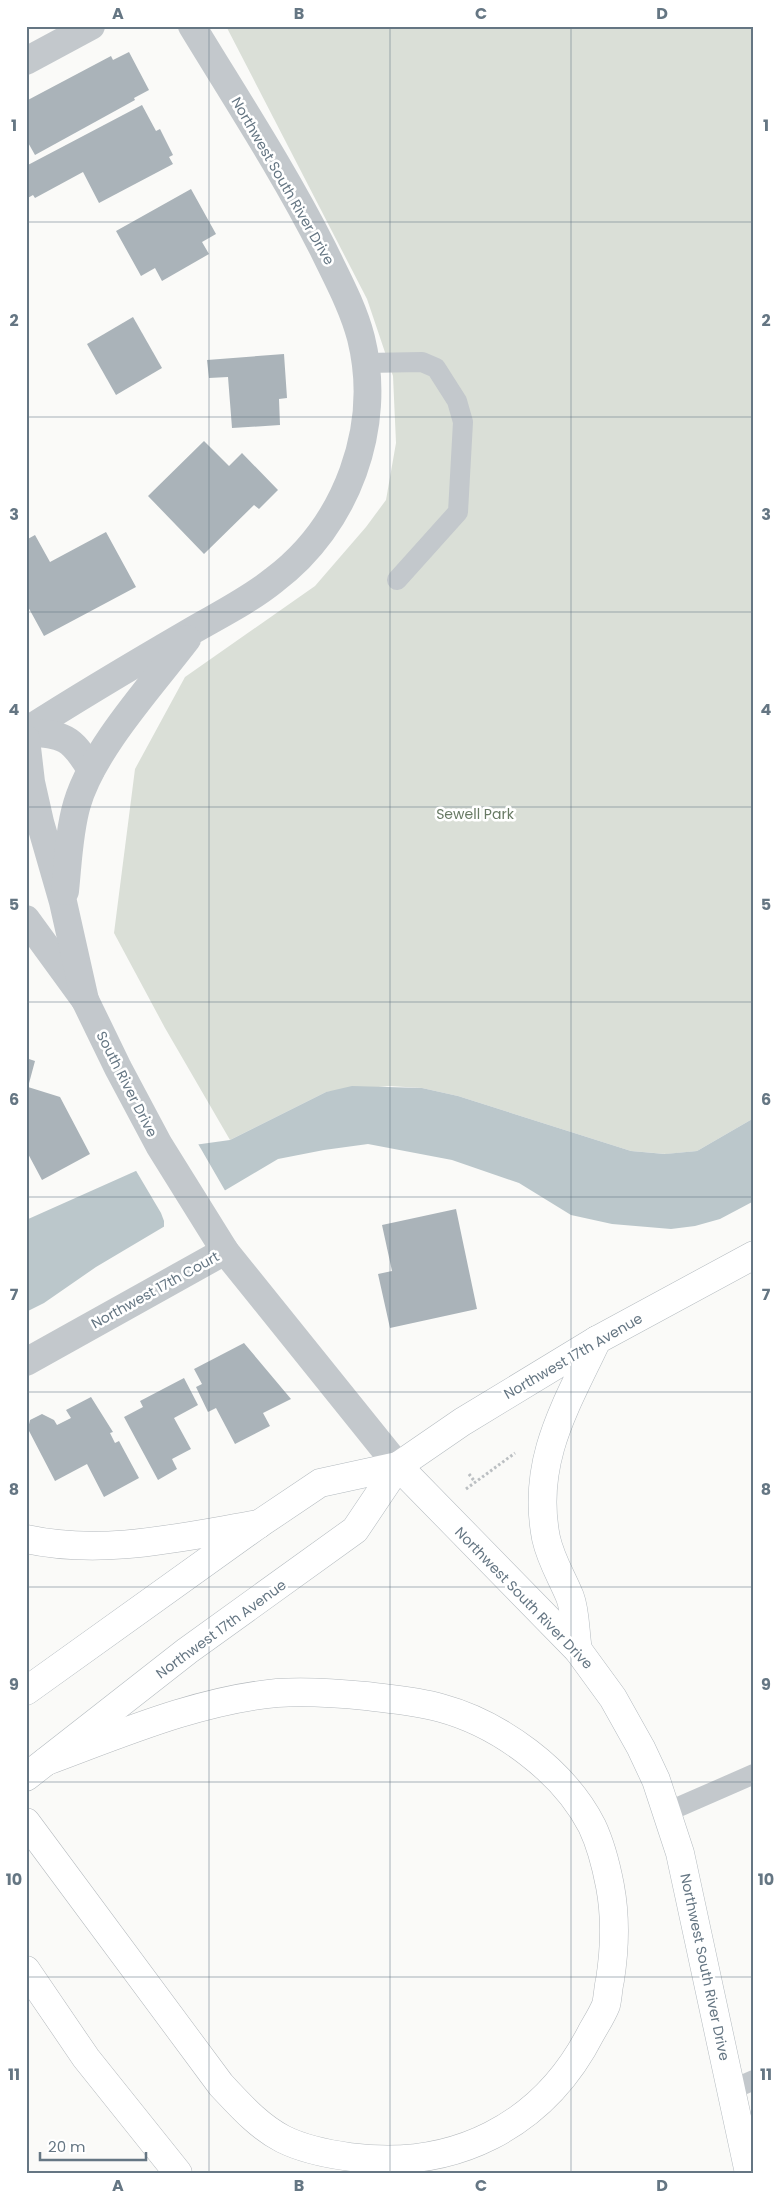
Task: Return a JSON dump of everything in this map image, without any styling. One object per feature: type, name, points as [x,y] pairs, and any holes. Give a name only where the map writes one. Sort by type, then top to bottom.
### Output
[{"type":"main road","name":"Northwest 17th Avenue","points":[[37,1769],[187,1652],[355,1530],[398,1466],[462,1422],[597,1340],[754,1255]]},
{"type":"main road","points":[[578,1650],[571,1599],[558,1574],[546,1537],[543,1486],[546,1461],[553,1434],[597,1340]]},
{"type":"main road","name":"Northwest 17th Avenue","points":[[26,1691],[259,1524],[320,1483],[398,1466]]},
{"type":"main road","name":"Northwest South River Drive","points":[[398,1466],[578,1650],[613,1698],[656,1780],[667,1812],[742,2085],[749,2173]]},
{"type":"main road","points":[[26,1539],[50,1544],[112,1547],[259,1524]]},
{"type":"main road","points":[[26,1822],[221,2085],[252,2117],[283,2139],[329,2154],[368,2160],[403,2161],[445,2154],[489,2138],[525,2114],[553,2088],[582,2051],[606,2005],[614,1955],[615,1911],[605,1859],[591,1825],[569,1790],[527,1750],[484,1725],[442,1708],[382,1698],[329,1692],[277,1693],[228,1701],[153,1722],[37,1769]]},
{"type":"main road","points":[[26,1970],[86,2058],[178,2173]]},
{"type":"street","points":[[26,60],[91,26]]},
{"type":"street","name":"Northwest South River Drive","points":[[26,732],[86,693],[248,598],[275,580],[300,558],[341,504],[353,474],[362,442],[367,410],[366,363],[361,336],[349,303],[309,222],[192,26]]},
{"type":"street","name":"Northwest South River Drive","points":[[63,902],[76,805],[91,770],[112,737],[197,627]]},
{"type":"street","points":[[26,732],[55,734],[68,739],[82,755],[91,770]]},
{"type":"street","points":[[26,739],[40,822],[63,902]]},
{"type":"street","name":"South River Drive","points":[[63,902],[85,1000],[159,1145],[225,1252]]},
{"type":"street","points":[[26,919],[85,1000]]},
{"type":"street","name":"Northwest 17th Court","points":[[26,1362],[225,1252],[268,1304]]},
{"type":"street","name":"Northwest South River Drive","points":[[268,1304],[398,1466]]},
{"type":"lane","points":[[366,363],[422,362],[436,368],[457,402],[463,422],[458,512],[397,580]]},
{"type":"lane","points":[[667,1812],[754,1774]]},
{"type":"path","points":[[463,1491],[520,1450]]},
{"type":"path","points":[[469,1474],[475,1482]]},
{"type":"green space","name":"Sewell Park","points":[[226,26],[754,26],[754,1118],[697,1151],[666,1154],[631,1151],[458,1096],[422,1088],[389,1086],[326,1092],[230,1140],[165,1028],[114,933],[135,769],[185,677],[315,586],[366,527],[386,500],[396,443],[393,376],[367,299]]},
{"type":"shaded area","points":[[352,1086],[422,1088],[458,1096],[631,1151],[665,1154],[697,1151],[754,1118],[754,1201],[720,1219],[695,1226],[671,1229],[612,1224],[571,1215],[519,1183],[452,1160],[368,1144],[324,1150],[278,1159],[96,1267],[44,1303],[26,1312],[26,1220],[194,1145],[230,1140],[326,1092]]},
{"type":"pier","points":[[197,1142],[227,1194],[164,1230],[164,1221],[161,1213],[135,1169]]},
{"type":"building","points":[[129,52],[149,90],[134,98],[135,100],[35,155],[26,139],[26,101],[111,56],[113,60]]},
{"type":"building","points":[[142,105],[156,131],[160,129],[173,155],[169,157],[173,164],[99,203],[83,172],[35,198],[33,195],[26,199],[26,166]]},
{"type":"building","points":[[191,189],[216,234],[202,242],[209,254],[162,281],[155,268],[141,276],[116,231]]},
{"type":"building","points":[[133,317],[162,368],[116,395],[87,344]]},
{"type":"building","points":[[284,354],[287,398],[279,399],[280,425],[232,428],[228,377],[209,378],[207,360]]},
{"type":"building","points":[[204,441],[229,466],[242,453],[278,490],[259,509],[254,505],[204,554],[148,496]]},
{"type":"building","points":[[106,532],[136,587],[44,636],[26,603],[26,540],[35,535],[50,562]]},
{"type":"building","points":[[26,1058],[35,1061],[28,1087],[60,1097],[90,1154],[42,1180],[26,1150]]},
{"type":"building","points":[[456,1209],[477,1309],[390,1328],[378,1274],[392,1271],[382,1225]]},
{"type":"building","points":[[244,1343],[291,1399],[263,1413],[270,1426],[235,1444],[216,1408],[208,1412],[196,1387],[202,1384],[194,1369]]},
{"type":"building","points":[[184,1378],[198,1405],[174,1418],[191,1449],[172,1459],[177,1469],[158,1480],[124,1417],[143,1407],[140,1401]]},
{"type":"building","points":[[91,1397],[113,1432],[110,1433],[115,1443],[119,1441],[139,1478],[104,1497],[87,1464],[55,1481],[28,1429],[30,1420],[42,1414],[54,1420],[57,1425],[71,1418],[66,1410]]}]
